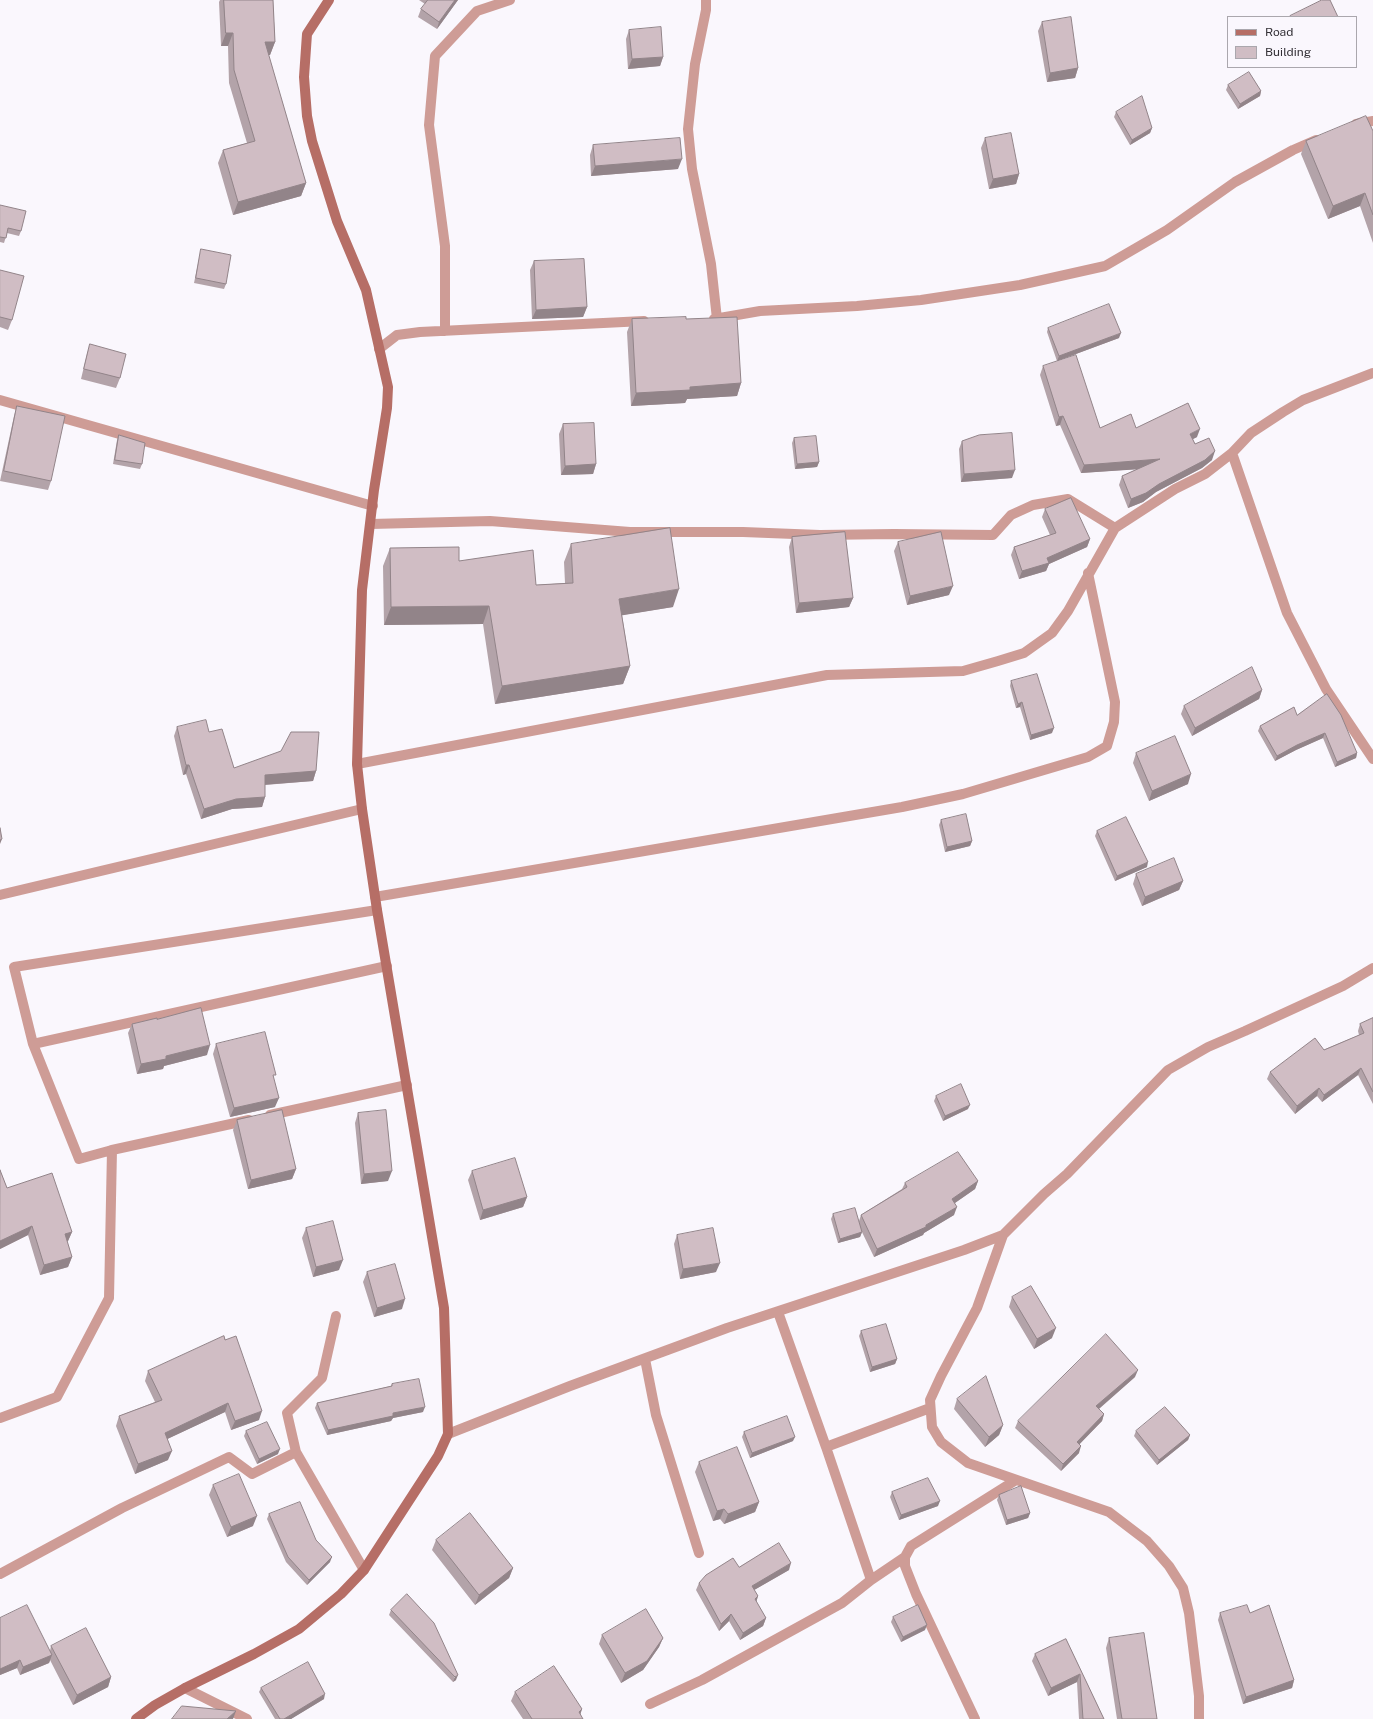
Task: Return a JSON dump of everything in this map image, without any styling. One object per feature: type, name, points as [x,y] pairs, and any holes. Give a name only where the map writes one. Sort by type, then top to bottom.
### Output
[{"type":"street","points":[[136,1719],[155,1705],[185,1688],[254,1654],[299,1629],[342,1594],[364,1570],[438,1456],[448,1434],[444,1308],[377,910],[357,764],[362,590],[374,490],[387,408],[388,387],[366,290],[337,221],[312,141],[307,116],[304,77],[308,34],[329,0]]},
{"type":"street","points":[[445,331],[445,246],[429,124],[435,56],[477,11],[510,0]]},
{"type":"street","points":[[706,0],[706,10],[695,64],[688,129],[692,169],[711,264],[717,319]]},
{"type":"street","points":[[1348,125],[1373,121]]},
{"type":"street","points":[[701,319],[717,319],[760,312],[857,306],[921,300],[1020,286],[1105,266],[1167,230],[1235,182],[1294,150],[1328,134]]},
{"type":"street","points":[[379,349],[397,335],[420,332],[586,323],[655,321]]},
{"type":"street","points":[[357,764],[827,675],[963,671],[1024,653],[1052,633],[1068,610],[1115,528],[1175,489],[1205,474],[1232,453],[1251,433],[1304,400],[1373,373]]},
{"type":"street","points":[[0,400],[373,506]]},
{"type":"street","points":[[1232,453],[1287,613],[1326,689],[1373,759]]},
{"type":"street","points":[[371,524],[490,521],[630,532],[743,532],[820,535],[894,534],[967,536],[993,535],[1011,515],[1033,505],[1068,499],[1115,528]]},
{"type":"street","points":[[376,897],[902,807],[963,794],[1088,757],[1107,746],[1114,722],[1115,702],[1088,573]]},
{"type":"street","points":[[0,894],[362,809]]},
{"type":"street","points":[[377,910],[14,967],[33,1044],[79,1159],[112,1150],[407,1085]]},
{"type":"street","points":[[33,1044],[387,966]]},
{"type":"street","points":[[448,1434],[727,1328],[957,1253],[1003,1235],[1044,1194],[1067,1174],[1168,1070],[1208,1047],[1343,986],[1373,968]]},
{"type":"street","points":[[0,1418],[57,1397],[109,1298],[112,1150]]},
{"type":"street","points":[[1003,1235],[978,1308],[941,1376],[930,1400],[932,1427],[941,1442],[968,1463],[1109,1512],[1147,1541],[1169,1566],[1184,1588],[1189,1613],[1199,1696],[1199,1719]]},
{"type":"street","points":[[778,1312],[871,1580]]},
{"type":"street","points":[[336,1316],[322,1378],[287,1413],[296,1452],[364,1570]]},
{"type":"street","points":[[645,1359],[656,1415],[699,1553]]},
{"type":"street","points":[[826,1447],[930,1408]]},
{"type":"street","points":[[0,1574],[122,1508],[229,1457],[252,1474],[296,1452]]},
{"type":"street","points":[[650,1704],[702,1680],[842,1603],[871,1580],[905,1557],[911,1546],[1016,1480]]},
{"type":"street","points":[[905,1557],[905,1566],[916,1594],[975,1719]]},
{"type":"street","points":[[185,1688],[247,1719]]},
{"type":"building","points":[[224,0],[273,0],[275,42],[265,42],[306,183],[238,202],[223,150],[255,141],[234,70],[233,33],[226,33]]},
{"type":"building","points":[[428,0],[455,0],[439,22],[421,9]]},
{"type":"building","points":[[1322,0],[1330,0],[1338,16],[1290,16]]},
{"type":"building","points":[[1071,17],[1078,68],[1050,73],[1042,22]]},
{"type":"building","points":[[661,27],[663,57],[632,59],[629,30]]},
{"type":"building","points":[[1249,72],[1261,91],[1240,104],[1228,85]]},
{"type":"building","points":[[1142,96],[1152,128],[1132,140],[1116,112]]},
{"type":"building","points":[[1366,116],[1373,131],[1373,215],[1365,193],[1333,206],[1306,141]]},
{"type":"building","points":[[1011,133],[1019,174],[993,179],[985,138]]},
{"type":"building","points":[[680,138],[682,159],[595,166],[593,145]]},
{"type":"building","points":[[0,205],[26,211],[21,231],[8,228],[6,238],[0,237]]},
{"type":"building","points":[[201,249],[231,255],[226,284],[196,278]]},
{"type":"building","points":[[584,259],[587,307],[536,310],[534,261]]},
{"type":"building","points":[[0,270],[24,276],[12,320],[0,317]]},
{"type":"building","points":[[1109,304],[1121,333],[1059,356],[1048,328]]},
{"type":"building","points":[[686,317],[686,319],[737,317],[741,383],[690,387],[690,390],[636,393],[632,319]]},
{"type":"building","points":[[90,344],[126,354],[120,378],[84,369]]},
{"type":"building","points":[[1076,355],[1100,428],[1131,414],[1136,428],[1188,403],[1200,429],[1190,434],[1195,444],[1209,438],[1215,451],[1205,460],[1159,484],[1146,493],[1131,499],[1122,476],[1160,459],[1084,465],[1063,416],[1059,417],[1043,366]]},
{"type":"building","points":[[17,406],[65,416],[51,481],[4,471]]},
{"type":"building","points":[[594,423],[596,464],[565,466],[563,424]]},
{"type":"building","points":[[1012,433],[1015,470],[964,474],[962,441],[979,435]]},
{"type":"building","points":[[119,435],[145,443],[142,464],[115,460]]},
{"type":"building","points":[[816,436],[819,462],[797,464],[794,438]]},
{"type":"building","points":[[1071,498],[1090,539],[1047,558],[1049,563],[1022,571],[1014,547],[1056,533],[1045,509]]},
{"type":"building","points":[[670,528],[679,589],[619,599],[630,666],[502,686],[489,606],[391,607],[390,548],[459,547],[459,561],[533,550],[536,585],[573,583],[571,544]]},
{"type":"building","points":[[845,532],[853,598],[799,603],[792,537]]},
{"type":"building","points":[[941,532],[953,586],[910,596],[898,542]]},
{"type":"building","points":[[1252,667],[1262,690],[1195,728],[1184,706]]},
{"type":"building","points":[[1037,674],[1054,728],[1031,735],[1022,702],[1018,704],[1011,681]]},
{"type":"building","points":[[1327,694],[1341,715],[1357,753],[1337,762],[1325,733],[1297,745],[1277,756],[1260,726],[1294,707],[1297,715]]},
{"type":"building","points":[[206,720],[209,732],[222,729],[234,768],[281,751],[291,732],[319,732],[316,771],[265,775],[265,797],[236,799],[204,809],[189,765],[186,765],[177,727]]},
{"type":"building","points":[[1175,736],[1191,774],[1152,791],[1136,753]]},
{"type":"building","points":[[966,814],[972,841],[947,847],[941,820]]},
{"type":"building","points":[[1126,817],[1148,862],[1117,876],[1097,831]]},
{"type":"building","points":[[0,828],[2,839],[0,840]]},
{"type":"building","points":[[1174,858],[1183,881],[1145,897],[1136,874]]},
{"type":"building","points":[[201,1008],[210,1045],[166,1056],[166,1059],[141,1064],[132,1024]]},
{"type":"building","points":[[1373,1018],[1373,1092],[1361,1068],[1324,1095],[1319,1088],[1297,1106],[1270,1072],[1315,1038],[1324,1050],[1364,1033],[1360,1024]]},
{"type":"building","points":[[265,1032],[276,1075],[273,1075],[279,1098],[234,1108],[216,1044]]},
{"type":"building","points":[[961,1084],[970,1105],[945,1116],[936,1096]]},
{"type":"building","points":[[282,1110],[296,1169],[251,1180],[237,1120]]},
{"type":"building","points":[[386,1110],[392,1171],[364,1174],[358,1113]]},
{"type":"building","points":[[958,1152],[978,1181],[952,1199],[957,1207],[926,1225],[926,1227],[877,1249],[861,1215],[907,1187],[905,1183]]},
{"type":"building","points":[[515,1158],[527,1197],[483,1210],[472,1171]]},
{"type":"building","points":[[0,1170],[7,1188],[52,1173],[72,1232],[65,1234],[72,1257],[44,1265],[32,1226],[0,1241]]},
{"type":"building","points":[[855,1208],[862,1232],[840,1239],[833,1214]]},
{"type":"building","points":[[333,1221],[343,1260],[316,1267],[306,1228]]},
{"type":"building","points":[[713,1228],[720,1263],[683,1269],[677,1235]]},
{"type":"building","points":[[395,1264],[405,1299],[377,1308],[367,1272]]},
{"type":"building","points":[[1031,1286],[1056,1328],[1037,1339],[1012,1297]]},
{"type":"building","points":[[886,1324],[897,1359],[872,1367],[861,1331]]},
{"type":"building","points":[[1106,1334],[1138,1370],[1096,1406],[1104,1414],[1077,1442],[1081,1446],[1063,1464],[1018,1421]]},
{"type":"building","points":[[224,1336],[225,1340],[236,1336],[262,1411],[235,1421],[228,1403],[165,1433],[172,1451],[138,1464],[119,1416],[162,1400],[148,1371]]},
{"type":"building","points":[[986,1376],[1003,1425],[989,1437],[957,1399]]},
{"type":"building","points":[[419,1379],[425,1407],[393,1413],[393,1416],[328,1430],[317,1403],[392,1386],[392,1384]]},
{"type":"building","points":[[1165,1407],[1190,1435],[1159,1460],[1136,1431]]},
{"type":"building","points":[[787,1416],[795,1437],[752,1453],[744,1432]]},
{"type":"building","points":[[267,1422],[280,1449],[259,1459],[246,1431]]},
{"type":"building","points":[[737,1447],[759,1502],[728,1514],[724,1509],[717,1511],[699,1462]]},
{"type":"building","points":[[239,1474],[257,1516],[231,1527],[213,1485]]},
{"type":"building","points":[[928,1478],[940,1501],[901,1515],[892,1492]]},
{"type":"building","points":[[1021,1486],[1030,1513],[1007,1520],[999,1495]]},
{"type":"building","points":[[300,1502],[316,1540],[332,1557],[309,1580],[288,1557],[269,1514]]},
{"type":"building","points":[[470,1513],[513,1568],[479,1595],[436,1540]]},
{"type":"building","points":[[779,1543],[791,1563],[752,1586],[758,1596],[755,1599],[766,1618],[743,1633],[731,1614],[721,1624],[699,1583],[706,1575],[733,1558],[739,1567]]},
{"type":"building","points":[[407,1594],[434,1623],[458,1675],[455,1677],[391,1610]]},
{"type":"building","points":[[27,1605],[52,1655],[23,1667],[20,1660],[0,1669],[0,1618]]},
{"type":"building","points":[[918,1605],[927,1625],[903,1637],[893,1617]]},
{"type":"building","points":[[1247,1605],[1250,1613],[1269,1605],[1294,1680],[1246,1697],[1220,1613]]},
{"type":"building","points":[[646,1609],[663,1638],[647,1661],[625,1673],[602,1635]]},
{"type":"building","points":[[86,1628],[111,1677],[77,1695],[51,1646]]},
{"type":"building","points":[[1144,1633],[1157,1719],[1122,1719],[1109,1638]]},
{"type":"building","points":[[1066,1639],[1104,1719],[1083,1719],[1080,1674],[1051,1688],[1035,1654]]},
{"type":"building","points":[[308,1662],[325,1694],[284,1719],[280,1719],[261,1688]]},
{"type":"building","points":[[554,1666],[582,1709],[579,1712],[583,1719],[532,1719],[515,1692]]},
{"type":"building","points":[[182,1706],[236,1711],[227,1719],[172,1719]]}]
